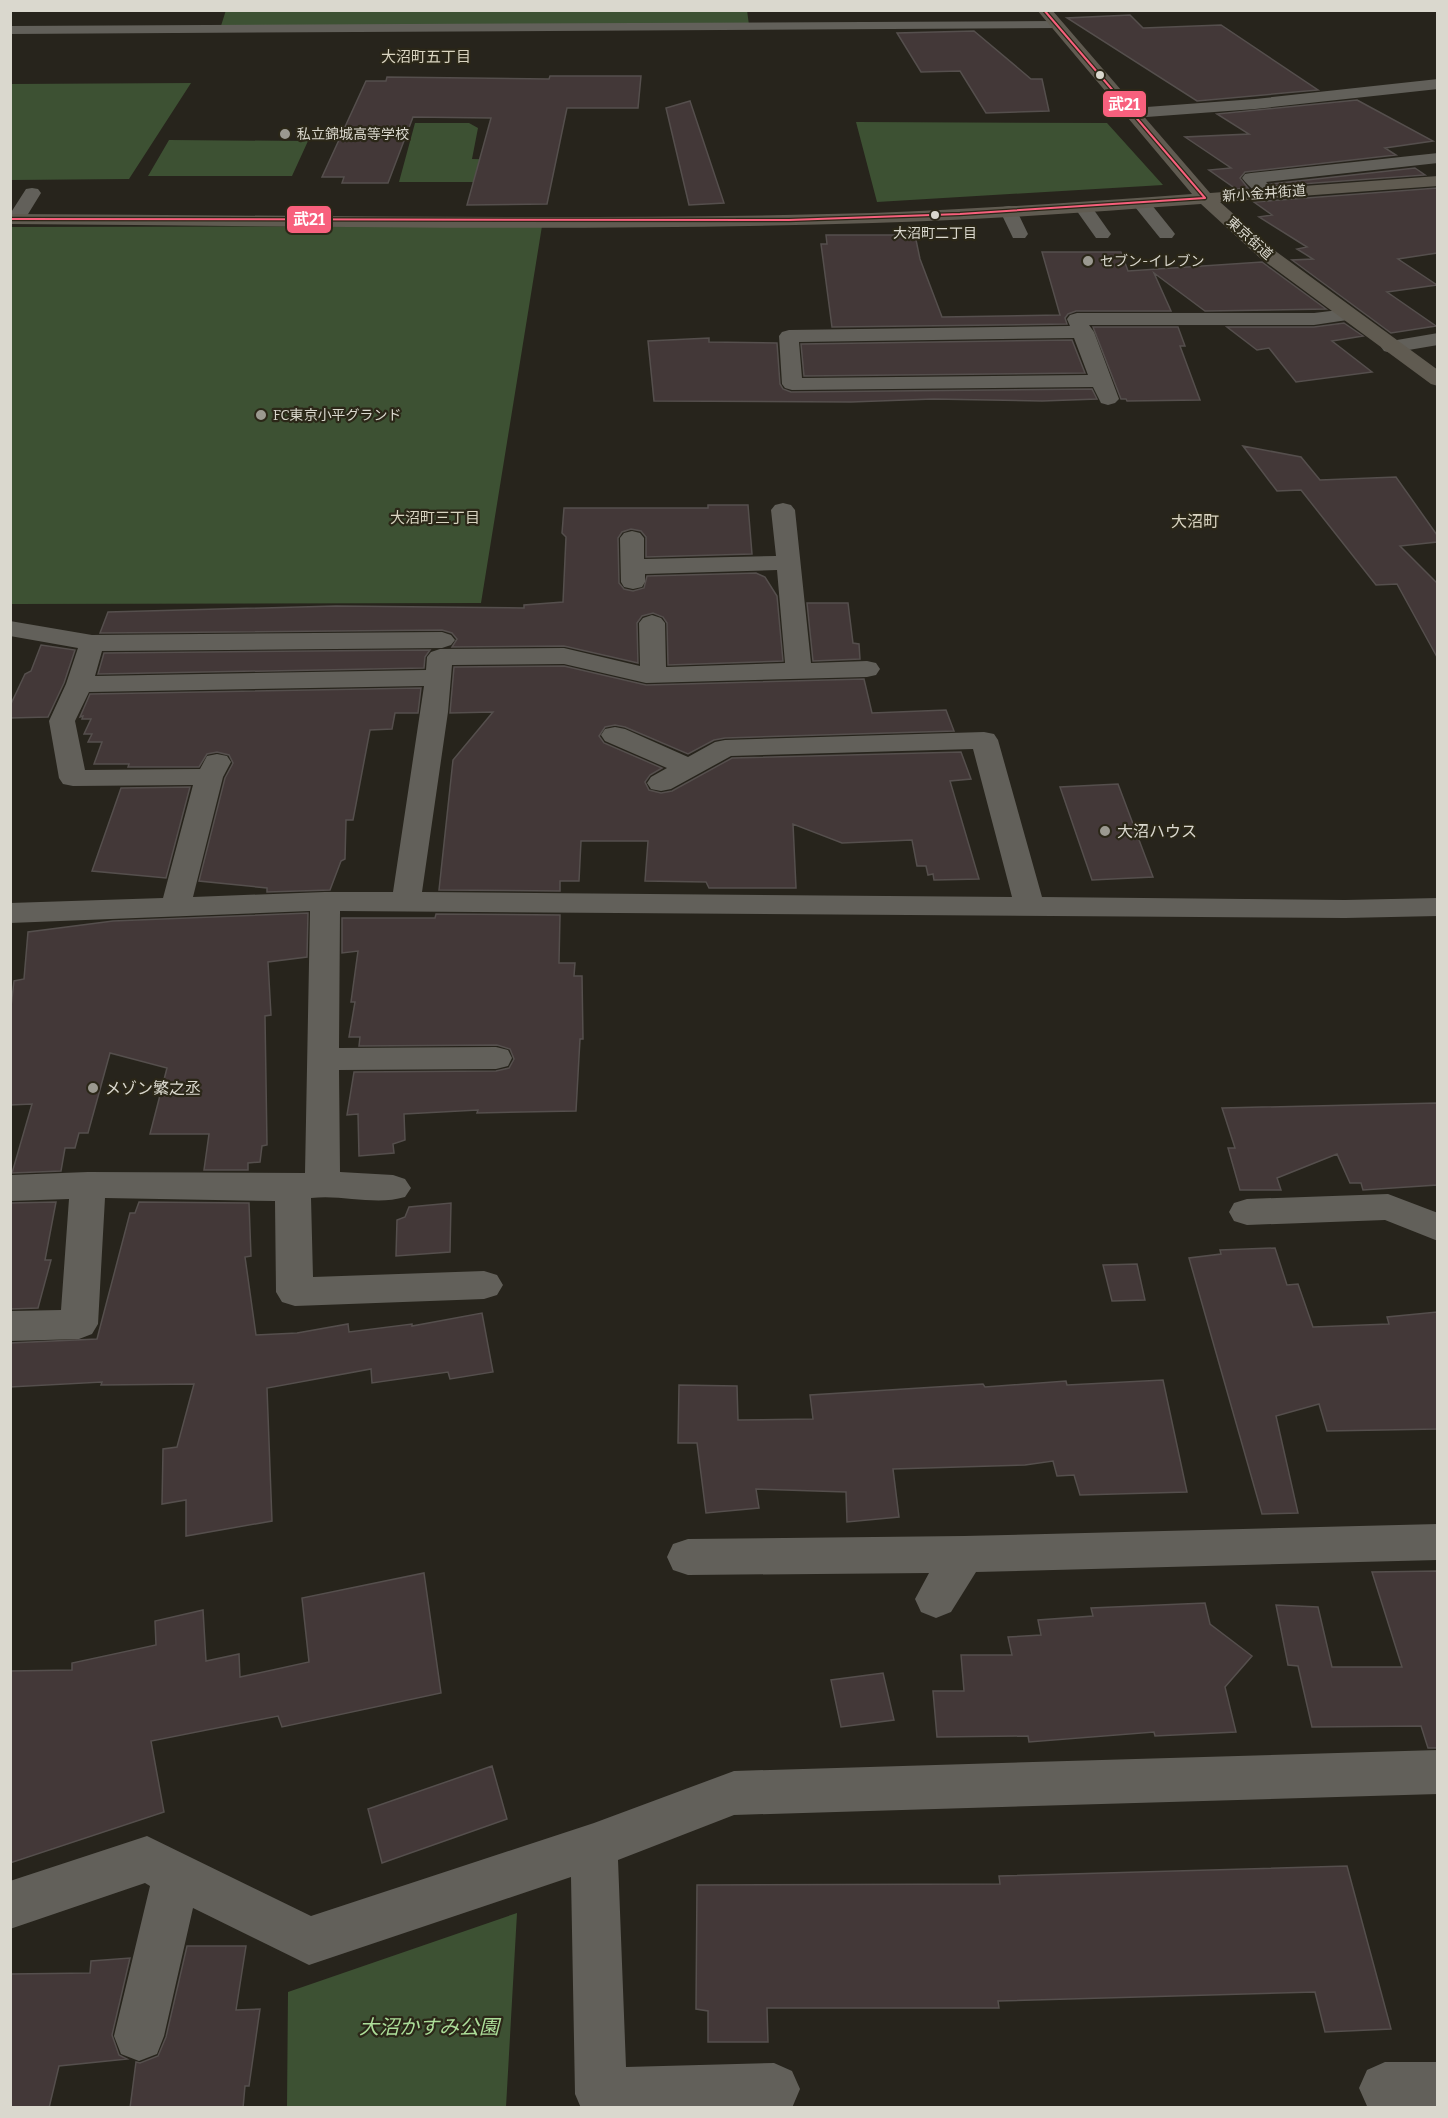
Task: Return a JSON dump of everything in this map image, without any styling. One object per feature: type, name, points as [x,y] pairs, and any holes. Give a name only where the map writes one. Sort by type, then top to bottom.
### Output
[{"type":"main road","name":"東京街道","points":[[1044,10],[1205,198],[1267,254],[1437,380]]},
{"type":"main road","name":"新小金井街道","points":[[13,219],[789,220],[1009,212],[1437,181]]},
{"type":"street","points":[[208,30],[215,10]]},
{"type":"street","points":[[51,30],[59,14]]},
{"type":"street","points":[[10,30],[1055,25]]},
{"type":"street","points":[[1133,113],[1255,104],[1437,84]]},
{"type":"street","points":[[1269,193],[1251,178],[1437,158]]},
{"type":"street","points":[[13,219],[32,193]]},
{"type":"street","points":[[1141,203],[1167,234]]},
{"type":"street","points":[[1083,207],[1102,234]]},
{"type":"street","points":[[1009,212],[1019,234]]},
{"type":"street","points":[[1084,332],[789,336],[792,384],[1104,390],[1084,332],[1077,319],[1314,319],[1347,315]]},
{"type":"street","points":[[1391,347],[1437,339]]},
{"type":"street","points":[[783,510],[799,671]]},
{"type":"street","points":[[632,538],[633,574],[788,563]]},
{"type":"street","points":[[652,623],[653,674]]},
{"type":"street","points":[[10,628],[92,643],[441,648],[564,656],[646,675],[867,669]]},
{"type":"street","points":[[92,643],[79,684],[62,721],[73,778],[213,770],[176,905]]},
{"type":"street","points":[[79,684],[441,648]]},
{"type":"street","points":[[406,902],[428,759],[441,648]]},
{"type":"street","points":[[615,735],[689,768]]},
{"type":"street","points":[[662,783],[725,747],[984,740],[1030,907]]},
{"type":"street","points":[[325,901],[322,1059],[295,1292],[484,1285]]},
{"type":"street","points":[[10,913],[325,901],[1345,909],[1437,907]]},
{"type":"street","points":[[322,1059],[496,1058]]},
{"type":"street","points":[[10,1326],[79,1324],[88,1185]]},
{"type":"street","points":[[10,1188],[88,1185],[393,1188]]},
{"type":"street","points":[[1247,1212],[1388,1207],[1437,1228]]},
{"type":"street","points":[[688,1557],[964,1554],[1437,1542]]},
{"type":"street","points":[[936,1599],[964,1554]]},
{"type":"street","points":[[10,1905],[147,1858],[309,1941],[594,1846],[734,1793],[1436,1777]]},
{"type":"street","points":[[594,1846],[601,2094],[774,2089]]},
{"type":"street","points":[[139,2036],[177,1875]]},
{"type":"street","points":[[1385,2088],[1437,2088]]},
{"type":"green space","points":[[226,10],[747,10],[749,25],[220,29]]},
{"type":"green space","points":[[191,83],[129,179],[11,180],[11,84]]},
{"type":"green space","points":[[856,122],[1107,123],[1163,185],[877,202]]},
{"type":"green space","points":[[415,123],[469,123],[478,128],[472,159],[514,160],[510,182],[399,182]]},
{"type":"green space","points":[[169,140],[308,141],[292,176],[148,176]]},
{"type":"green space","name":"FC東京小平グランド","points":[[542,226],[481,603],[11,604],[10,227]]},
{"type":"green space","name":"大沼かすみ公園","points":[[517,1913],[506,2107],[287,2107],[288,1992]]},
{"type":"building","points":[[1130,15],[1143,28],[1221,25],[1318,90],[1197,101],[1067,18]]},
{"type":"building","points":[[974,31],[1031,79],[1042,79],[1049,111],[986,113],[960,71],[921,72],[897,33]]},
{"type":"building","points":[[550,76],[641,76],[638,108],[567,108],[547,204],[467,205],[491,118],[413,117],[388,183],[342,183],[344,177],[322,177],[366,81],[386,81],[387,77],[549,79]]},
{"type":"building","points":[[1357,100],[1433,141],[1385,148],[1396,155],[1245,172],[1240,178],[1248,188],[1236,189],[1209,170],[1231,168],[1185,137],[1249,134],[1217,114]]},
{"type":"building","points":[[690,101],[724,203],[689,205],[666,108]]},
{"type":"building","points":[[1415,168],[1425,175],[1274,186],[1271,184]]},
{"type":"building","points":[[1437,188],[1437,253],[1398,259],[1437,285],[1387,292],[1436,326],[1391,333],[1292,260],[1313,259],[1297,249],[1307,247],[1259,217],[1272,215],[1254,202]]},
{"type":"building","points":[[826,235],[915,235],[920,259],[942,317],[1060,315],[1042,252],[1121,252],[1128,271],[1262,262],[1326,309],[1205,311],[1154,273],[1171,311],[1076,311],[1065,318],[1067,324],[832,327],[821,244],[827,244]]},
{"type":"building","points":[[1344,323],[1363,336],[1332,341],[1372,372],[1296,382],[1269,348],[1257,350],[1227,327],[1314,327]]},
{"type":"building","points":[[1093,327],[1178,327],[1185,346],[1180,346],[1200,400],[1127,401],[1121,399]]},
{"type":"building","points":[[709,338],[709,342],[777,343],[780,384],[783,389],[791,392],[1092,389],[1097,399],[1042,401],[933,399],[851,402],[654,401],[648,341]]},
{"type":"building","points":[[1072,340],[1085,373],[804,376],[801,344]]},
{"type":"building","points":[[1243,446],[1301,457],[1320,480],[1396,477],[1437,535],[1437,542],[1400,546],[1437,583],[1437,657],[1397,584],[1376,585],[1301,490],[1277,491]]},
{"type":"building","points":[[708,505],[748,505],[752,554],[646,557],[646,537],[641,531],[631,529],[622,532],[618,538],[619,583],[624,589],[633,591],[644,588],[647,576],[756,573],[765,577],[777,596],[783,661],[668,665],[667,623],[663,617],[653,613],[642,616],[637,623],[638,663],[564,646],[452,647],[457,639],[452,633],[442,630],[100,633],[108,612],[336,606],[524,608],[524,605],[563,602],[566,537],[562,533],[564,508],[708,508]]},
{"type":"building","points":[[807,603],[848,603],[853,643],[859,644],[860,659],[813,661]]},
{"type":"building","points":[[41,645],[75,650],[64,683],[48,717],[10,718],[10,706],[25,674],[31,671]]},
{"type":"building","points":[[430,650],[425,657],[424,668],[98,674],[104,653]]},
{"type":"building","points":[[564,666],[646,685],[864,679],[872,713],[946,710],[954,731],[725,738],[714,740],[688,754],[625,727],[615,725],[605,727],[599,736],[604,743],[662,768],[650,775],[645,782],[649,790],[661,793],[672,791],[732,758],[961,752],[971,779],[950,781],[979,879],[934,880],[933,874],[928,875],[926,866],[917,866],[912,840],[842,843],[793,824],[796,888],[709,888],[706,882],[645,881],[648,841],[581,841],[579,881],[560,881],[560,891],[439,890],[453,760],[493,712],[450,713],[454,667]]},
{"type":"building","points":[[421,688],[418,713],[395,713],[392,729],[370,730],[353,820],[346,820],[345,859],[341,861],[330,890],[267,892],[267,888],[199,881],[225,778],[233,763],[229,755],[217,752],[207,754],[199,767],[128,767],[129,764],[94,764],[102,742],[88,742],[92,734],[84,734],[91,719],[80,717],[90,694]]},
{"type":"building","name":"大沼ハウス","points":[[1118,784],[1153,877],[1092,880],[1060,787]]},
{"type":"building","points":[[190,787],[166,878],[92,871],[121,788]]},
{"type":"building","points":[[308,913],[307,957],[268,962],[271,1015],[265,1016],[267,1145],[262,1146],[260,1162],[248,1163],[248,1170],[204,1170],[209,1134],[150,1134],[167,1068],[110,1053],[88,1133],[79,1133],[75,1148],[65,1148],[61,1171],[12,1173],[32,1104],[10,1105],[10,1015],[14,981],[24,979],[28,932],[113,921]]},
{"type":"building","points":[[436,914],[560,915],[559,963],[575,963],[574,976],[582,976],[583,1039],[580,1039],[576,1111],[477,1113],[478,1110],[404,1114],[405,1140],[393,1144],[394,1153],[359,1156],[358,1114],[347,1115],[354,1072],[496,1071],[509,1068],[514,1059],[510,1049],[497,1045],[359,1046],[360,1037],[349,1037],[355,1002],[351,1002],[358,951],[342,953],[342,918],[435,918]]},
{"type":"building","points":[[1437,1103],[1437,1185],[1363,1190],[1361,1183],[1350,1183],[1337,1154],[1277,1178],[1281,1190],[1240,1190],[1228,1148],[1235,1148],[1222,1108]]},
{"type":"building","points":[[56,1202],[45,1260],[51,1260],[38,1308],[10,1309],[10,1203]]},
{"type":"building","points":[[139,1202],[249,1203],[251,1256],[245,1257],[256,1335],[297,1333],[348,1324],[349,1332],[412,1324],[412,1326],[482,1313],[493,1372],[450,1379],[448,1372],[372,1383],[371,1369],[267,1388],[272,1521],[186,1536],[186,1500],[162,1504],[163,1449],[177,1447],[194,1384],[101,1385],[102,1382],[10,1387],[10,1343],[97,1339],[130,1213],[135,1213]]},
{"type":"building","points":[[451,1203],[450,1252],[396,1256],[397,1220],[405,1217],[409,1207]]},
{"type":"building","points":[[1275,1248],[1287,1285],[1298,1284],[1313,1327],[1389,1324],[1387,1317],[1437,1312],[1437,1429],[1327,1431],[1319,1404],[1276,1416],[1298,1513],[1262,1514],[1189,1258],[1221,1254],[1220,1250]]},
{"type":"building","points":[[1137,1264],[1145,1300],[1112,1301],[1103,1265]]},
{"type":"building","points":[[1163,1380],[1187,1492],[1080,1495],[1074,1475],[1057,1476],[1053,1461],[1025,1465],[893,1469],[899,1517],[847,1522],[846,1492],[756,1489],[759,1508],[706,1513],[697,1443],[678,1443],[679,1385],[737,1386],[738,1420],[813,1419],[810,1395],[983,1384],[985,1387],[1066,1381],[1067,1385]]},
{"type":"building","points":[[1437,1571],[1437,1748],[1428,1748],[1421,1726],[1312,1727],[1298,1666],[1288,1665],[1276,1605],[1318,1607],[1332,1667],[1402,1667],[1372,1572]]},
{"type":"building","points":[[424,1573],[441,1693],[282,1727],[278,1716],[151,1741],[164,1812],[10,1863],[10,1671],[72,1670],[72,1663],[156,1645],[155,1621],[203,1610],[206,1661],[239,1654],[240,1677],[309,1662],[302,1598]]},
{"type":"building","points":[[1205,1603],[1210,1624],[1252,1656],[1225,1687],[1236,1732],[1155,1736],[1154,1732],[1029,1742],[1028,1736],[937,1737],[933,1691],[964,1691],[961,1655],[1012,1655],[1008,1637],[1041,1635],[1038,1620],[1093,1616],[1091,1608]]},
{"type":"building","points":[[883,1673],[894,1720],[841,1727],[831,1680]]},
{"type":"building","points":[[492,1766],[507,1819],[382,1863],[368,1809]]},
{"type":"building","points":[[1347,1866],[1391,2029],[1325,2032],[1315,1992],[998,2001],[999,2008],[767,2008],[768,2042],[708,2042],[708,2011],[696,2009],[697,1885],[1000,1884],[999,1876]]},
{"type":"building","points":[[187,1946],[246,1946],[236,2010],[260,2009],[249,2086],[245,2086],[243,2108],[130,2108],[136,2062],[140,2063],[158,2056],[166,2037]]},
{"type":"building","points":[[130,1958],[112,2035],[119,2055],[127,2059],[59,2066],[49,2108],[10,2108],[10,1974],[90,1973],[91,1961]]},
{"type":"transit line","name":"武21","points":[[1044,10],[1205,198]]},
{"type":"transit line","name":"武21","points":[[10,219],[789,220],[960,214],[1205,198]]},
{"type":"place","name":"私立錦城高等学校","points":[[285,134]]},
{"type":"place","name":"大沼町二丁目","points":[[935,215]]},
{"type":"place","name":"セブン-イレブン","points":[[1088,261]]},
{"type":"place","name":"FC東京小平グランド","points":[[261,415]]},
{"type":"place","name":"大沼ハウス","points":[[1105,831]]},
{"type":"place","name":"メゾン繁之丞","points":[[93,1088]]},
{"type":"district","name":"大沼町五丁目","points":[[426,57]]},
{"type":"district","name":"大沼町三丁目","points":[[435,518]]},
{"type":"district","name":"大沼町","points":[[1195,521]]}]
